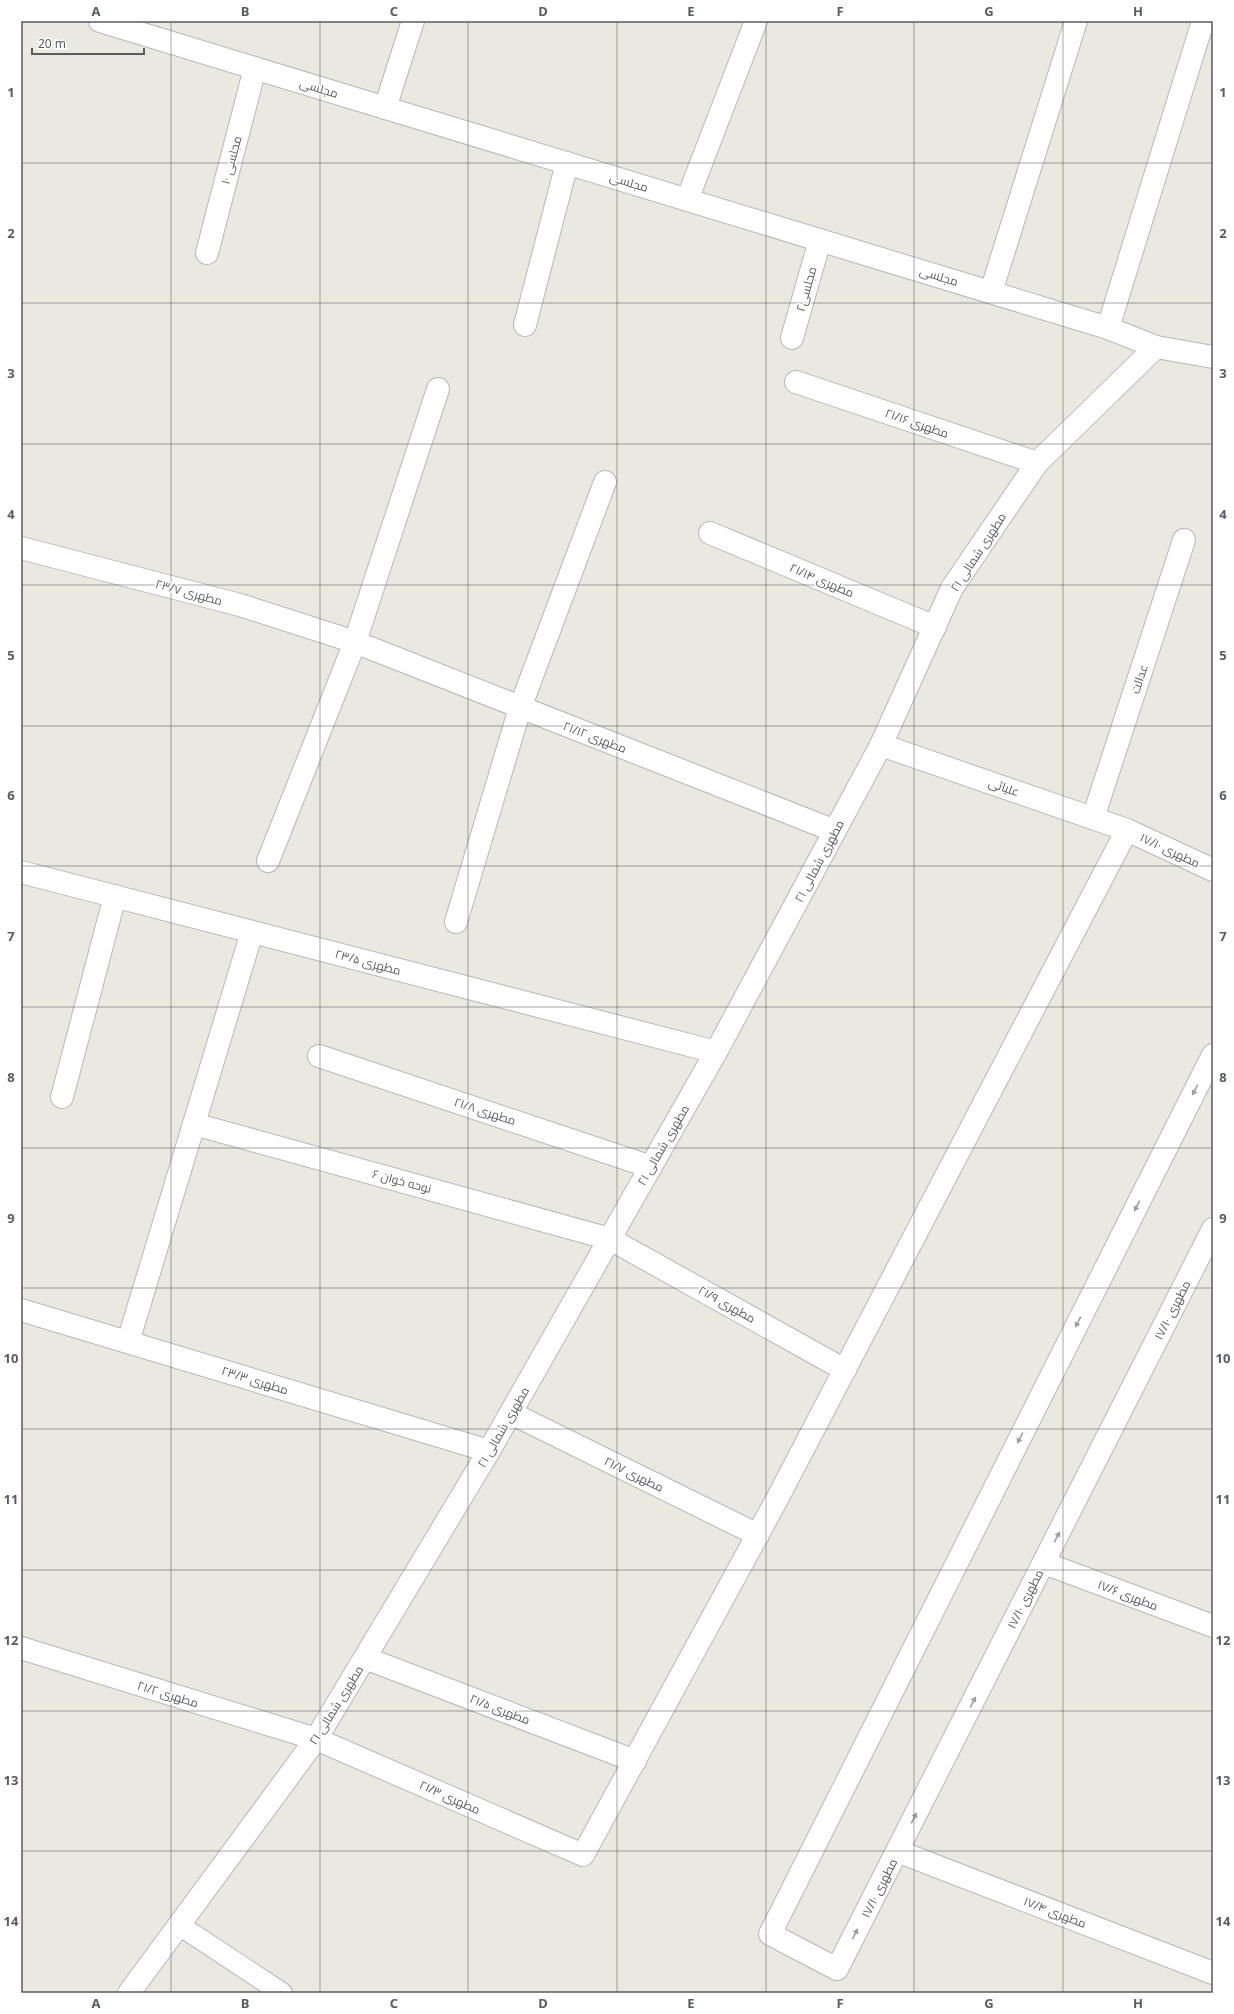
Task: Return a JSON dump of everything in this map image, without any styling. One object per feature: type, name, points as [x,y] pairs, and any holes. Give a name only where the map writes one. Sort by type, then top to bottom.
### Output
[{"type":"street","name":"مجلسی","points":[[103,21],[1108,328],[1156,347]]},
{"type":"street","points":[[385,108],[414,21]]},
{"type":"street","points":[[687,200],[756,21]]},
{"type":"street","points":[[991,292],[1076,21]]},
{"type":"street","points":[[1108,328],[1203,21]]},
{"type":"street","name":"مجلسی ۱۰","points":[[207,253],[255,68]]},
{"type":"street","points":[[525,325],[567,163]]},
{"type":"street","name":"مجلسی۲","points":[[792,338],[820,240]]},
{"type":"street","points":[[1156,347],[1213,357]]},
{"type":"street","name":"مطهری شمالی ۲۱","points":[[129,1993],[316,1739],[489,1451],[716,1052],[835,831],[881,745],[952,588],[1037,463],[1156,347]]},
{"type":"street","name":"مطهری ۲۱/۱۶","points":[[796,382],[1037,463]]},
{"type":"street","points":[[268,860],[355,642],[438,389]]},
{"type":"street","points":[[456,922],[520,708],[605,482]]},
{"type":"street","name":"مطهری ۲۱/۱۴","points":[[710,533],[935,627]]},
{"type":"street","name":"عدالت","points":[[1093,818],[1184,540]]},
{"type":"street","name":"مطهری ۲۳/۷","points":[[21,548],[240,605],[355,642]]},
{"type":"street","name":"مطهری ۲۱/۱۲","points":[[355,642],[835,831]]},
{"type":"street","name":"علیائی","points":[[881,745],[1127,830]]},
{"type":"street","points":[[635,1761],[758,1536],[1127,830]]},
{"type":"street","name":"مطهری ۱۷/۱۰","points":[[1127,830],[1213,870]]},
{"type":"street","name":"مطهری ۲۳/۵","points":[[21,872],[716,1052]]},
{"type":"street","points":[[62,1097],[115,896]]},
{"type":"street","points":[[128,1342],[252,932]]},
{"type":"street","name":"مطهری ۱۷/۱۰","points":[[1213,1055],[770,1934],[837,1969],[1213,1229]]},
{"type":"street","name":"مطهری ۲۱/۸","points":[[319,1056],[651,1167]]},
{"type":"street","name":"نوحه خوان ۶","points":[[194,1124],[610,1238]]},
{"type":"street","name":"مطهری ۲۱/۹","points":[[610,1238],[844,1370]]},
{"type":"street","name":"مطهری ۲۳/۳","points":[[21,1310],[489,1451]]},
{"type":"street","name":"مطهری ۲۱/۷","points":[[511,1413],[758,1536]]},
{"type":"street","name":"مطهری ۱۷/۶","points":[[1044,1563],[1213,1626]]},
{"type":"street","name":"مطهری ۲۱/۲","points":[[21,1648],[316,1739]]},
{"type":"street","name":"مطهری ۲۱/۵","points":[[365,1658],[635,1761]]},
{"type":"street","name":"مطهری ۲۱/۳","points":[[316,1739],[583,1855],[635,1761]]},
{"type":"street","name":"مطهری ۱۷/۴","points":[[897,1851],[1213,1974]]},
{"type":"lane","points":[[180,1924],[282,1993]]}]
